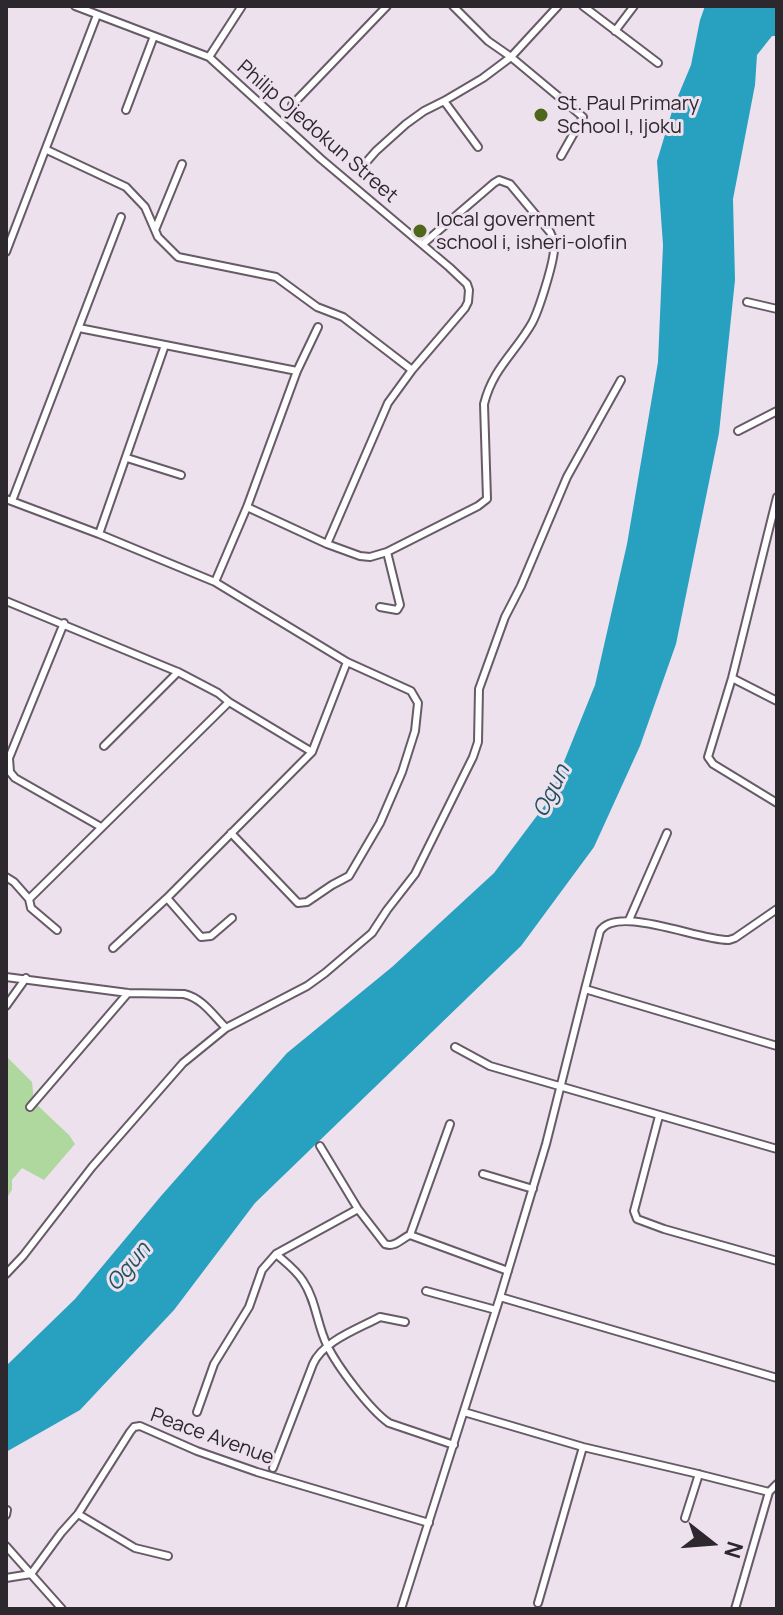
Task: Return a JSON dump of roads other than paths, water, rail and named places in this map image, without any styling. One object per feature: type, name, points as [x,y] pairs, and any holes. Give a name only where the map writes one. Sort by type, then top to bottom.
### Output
[{"type":"street","name":"Philip Ojedokun Street","points":[[75,6],[209,57],[321,159],[467,284],[469,296],[465,308],[388,403],[327,544]]},
{"type":"street","points":[[209,57],[242,6]]},
{"type":"street","points":[[292,105],[387,6]]},
{"type":"street","points":[[453,6],[488,41],[583,117],[561,156]]},
{"type":"street","points":[[362,167],[406,124],[483,78],[511,57],[558,6]]},
{"type":"street","points":[[583,6],[658,63]]},
{"type":"street","points":[[615,31],[634,6]]},
{"type":"street","points":[[6,252],[97,15]]},
{"type":"street","points":[[126,110],[154,36]]},
{"type":"street","points":[[444,101],[478,147]]},
{"type":"street","points":[[47,150],[126,187],[145,207],[158,237],[178,257],[276,277],[317,307],[343,317],[412,370]]},
{"type":"street","points":[[155,230],[182,164]]},
{"type":"street","points":[[247,507],[327,544],[360,556],[376,556],[487,499],[484,404],[501,365],[534,320],[555,246],[550,232],[510,184],[499,180],[423,244]]},
{"type":"street","points":[[121,217],[9,500],[215,582],[347,662],[411,691],[418,703],[415,731],[402,772],[380,823],[349,876],[307,902],[298,903],[231,833]]},
{"type":"street","points":[[747,302],[777,309]]},
{"type":"street","points":[[215,582],[247,507],[297,371],[318,327]]},
{"type":"street","points":[[79,328],[297,371]]},
{"type":"street","points":[[99,534],[165,345]]},
{"type":"street","points":[[6,1274],[92,1167],[183,1063],[226,1028],[307,986],[325,973],[372,933],[415,874],[473,757],[478,742],[479,689],[505,617],[567,477],[621,380]]},
{"type":"street","points":[[738,431],[777,411]]},
{"type":"street","points":[[127,458],[181,475]]},
{"type":"street","points":[[777,497],[732,678],[709,752],[710,761],[777,803]]},
{"type":"street","points":[[380,607],[397,610],[400,605],[387,552]]},
{"type":"street","points":[[6,601],[178,672],[218,693],[312,752]]},
{"type":"street","points":[[64,623],[9,758],[10,772],[15,778],[101,827]]},
{"type":"street","points":[[113,948],[312,752],[347,662]]},
{"type":"street","points":[[104,746],[178,672]]},
{"type":"street","points":[[732,678],[777,701]]},
{"type":"street","points":[[29,899],[229,702]]},
{"type":"street","points":[[629,920],[667,833]]},
{"type":"street","points":[[6,877],[29,899],[31,908],[57,930]]},
{"type":"street","points":[[167,898],[201,937],[211,936],[232,918]]},
{"type":"street","points":[[401,1609],[533,1189],[603,926],[629,920],[729,940],[777,909]]},
{"type":"street","points":[[6,977],[128,993],[184,994],[200,1001],[226,1028]]},
{"type":"street","points":[[6,1006],[26,978]]},
{"type":"street","points":[[585,989],[777,1046]]},
{"type":"street","points":[[30,1107],[128,993]]},
{"type":"street","points":[[455,1047],[490,1066],[777,1149]]},
{"type":"street","points":[[659,1116],[634,1211],[637,1219],[777,1261]]},
{"type":"street","points":[[320,1146],[358,1209],[388,1246],[394,1245],[410,1235],[450,1124]]},
{"type":"street","points":[[483,1174],[533,1189]]},
{"type":"street","points":[[197,1412],[214,1364],[249,1307],[259,1275],[276,1254],[358,1209]]},
{"type":"street","points":[[410,1235],[508,1271]]},
{"type":"street","points":[[276,1254],[303,1281],[327,1346],[355,1388],[380,1417],[389,1423],[454,1445]]},
{"type":"street","points":[[426,1291],[496,1310]]},
{"type":"street","points":[[500,1297],[777,1378]]},
{"type":"street","points":[[273,1468],[319,1352],[380,1317],[405,1322]]},
{"type":"street","points":[[464,1412],[583,1447],[769,1492]]},
{"type":"street","name":"Peace Avenue","points":[[31,1574],[78,1514],[130,1432],[140,1426],[197,1451],[257,1472],[429,1523]]},
{"type":"street","points":[[538,1603],[583,1447]]},
{"type":"street","points":[[685,1518],[699,1474]]},
{"type":"street","points":[[735,1609],[769,1492],[777,1484]]},
{"type":"street","points":[[78,1514],[135,1548],[168,1556]]},
{"type":"street","points":[[6,1546],[62,1609]]},
{"type":"street","points":[[6,1578],[31,1574]]},
{"type":"water","name":"Ogun","points":[[705,6],[777,6],[777,36],[772,36],[757,55],[755,85],[733,199],[735,280],[719,433],[676,644],[640,746],[594,847],[521,946],[255,1203],[174,1310],[80,1410],[6,1452],[6,1366],[75,1299],[287,1053],[392,967],[494,873],[548,801],[595,685],[627,544],[658,362],[663,245],[657,161],[673,108],[691,65]]},
{"type":"place","name":"St. Paul Primary School I, Ijoku","points":[[541,115]]},
{"type":"place","name":"local government school i, isheri-olofin","points":[[420,231]]}]
